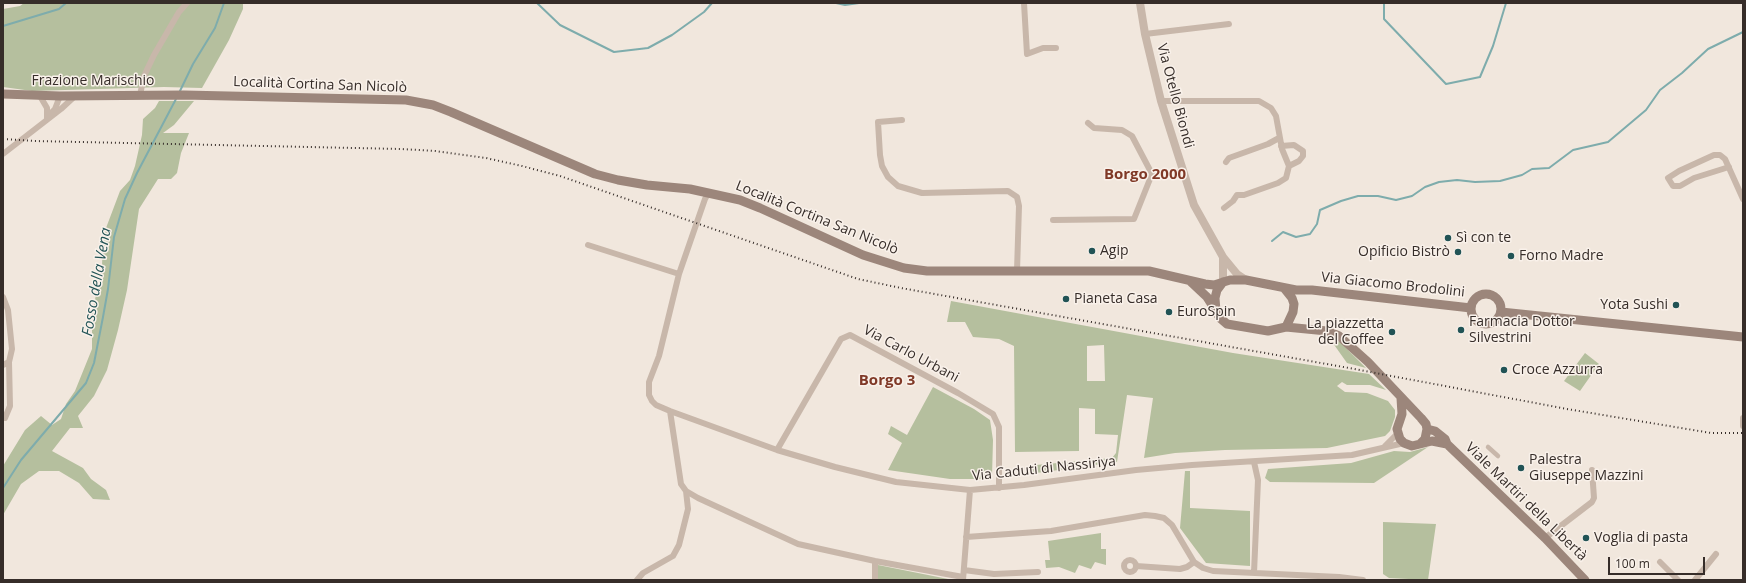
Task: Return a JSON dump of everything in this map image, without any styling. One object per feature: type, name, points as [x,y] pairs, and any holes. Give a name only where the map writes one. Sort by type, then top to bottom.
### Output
[{"type":"main road","name":"Frazione Marischio","points":[[3,94],[40,96],[179,95]]},
{"type":"main road","name":"Località Cortina San Nicolò","points":[[179,95],[384,99],[419,103],[451,112],[595,174],[618,180],[709,192],[760,208],[863,255],[904,268],[927,271],[1149,271],[1214,285],[1223,282]]},
{"type":"main road","name":"Via Giacomo Brodolini","points":[[1223,282],[1246,280],[1284,288],[1471,308]]},
{"type":"main road","name":"Località Cortina San Nicolò","points":[[1190,281],[1207,297],[1216,311]]},
{"type":"main road","points":[[1223,282],[1217,290],[1215,298],[1216,311],[1220,318],[1227,324],[1268,331],[1274,331],[1286,327]]},
{"type":"main road","points":[[1284,288],[1292,298],[1294,308]]},
{"type":"main road","name":"Via Giacomo Brodolini","points":[[1286,327],[1294,308],[1304,294],[1312,290]]},
{"type":"main road","name":"Via Giacomo Brodolini","points":[[1488,294],[1498,299],[1501,305],[1501,312],[1500,316],[1493,323],[1484,324],[1479,323],[1473,316],[1471,308],[1472,303],[1479,296],[1488,294]]},
{"type":"main road","name":"Viale Martiri della Libertà","points":[[1294,308],[1302,322],[1314,329]]},
{"type":"main road","points":[[1501,312],[1743,337]]},
{"type":"main road","name":"Viale Martiri della Libertà","points":[[1286,327],[1327,331],[1339,336],[1368,362],[1419,416],[1426,424],[1427,429],[1435,431],[1445,439],[1447,444],[1545,538],[1585,580]]},
{"type":"main road","points":[[1401,398],[1402,414],[1398,423],[1397,434],[1404,443]]},
{"type":"main road","points":[[1398,423],[1407,416],[1419,416]]},
{"type":"main road","points":[[1421,442],[1425,439],[1427,429]]},
{"type":"main road","name":"Viale Martiri della Libertà","points":[[1404,443],[1412,446],[1421,442],[1432,441],[1447,444]]},
{"type":"street","points":[[140,95],[144,76],[154,55],[179,12],[187,3]]},
{"type":"street","points":[[1024,3],[1028,54],[1043,48],[1056,48]]},
{"type":"street","name":"Via Otello Biondi","points":[[1140,3],[1145,34],[1161,101],[1182,172],[1194,205],[1223,257],[1237,274],[1246,280]]},
{"type":"street","points":[[1145,34],[1229,24]]},
{"type":"street","points":[[40,96],[47,108],[46,119]]},
{"type":"street","points":[[46,119],[55,109],[60,96]]},
{"type":"street","points":[[3,154],[75,96]]},
{"type":"street","points":[[1161,101],[1258,101],[1271,108],[1276,116],[1281,146],[1289,166],[1286,178],[1278,183],[1244,195],[1237,195],[1233,201],[1224,208]]},
{"type":"street","points":[[902,120],[878,122],[882,166],[888,177],[898,186],[922,192],[1008,192],[1017,197],[1019,206],[1017,271]]},
{"type":"street","points":[[1053,220],[1134,219],[1152,174],[1132,136],[1122,130],[1094,128],[1088,123]]},
{"type":"street","points":[[1226,162],[1229,158],[1268,144],[1279,138]]},
{"type":"street","points":[[1281,146],[1294,145],[1303,150],[1303,156],[1300,161],[1289,166]]},
{"type":"street","points":[[1728,167],[1694,178],[1680,186],[1673,186],[1668,178],[1714,155],[1720,155],[1725,159],[1743,199]]},
{"type":"street","points":[[1152,174],[1182,172]]},
{"type":"street","name":"Via Caduti di Nassiriya","points":[[709,192],[705,199],[679,274],[659,356],[648,388],[649,395],[656,405],[670,412],[777,450],[896,482],[970,490],[999,488],[1136,470],[1352,455],[1404,443]]},
{"type":"street","points":[[588,245],[679,274]]},
{"type":"street","name":"Via Otello Biondi","points":[[1223,257],[1223,282]]},
{"type":"street","points":[[3,297],[8,310],[12,349],[6,364],[10,406],[5,418]]},
{"type":"street","name":"Via Carlo Urbani","points":[[777,450],[841,339],[850,335],[993,414],[999,427],[999,488]]},
{"type":"street","points":[[670,412],[681,484],[686,491],[798,544],[963,578],[970,490]]},
{"type":"street","points":[[1743,418],[1743,426]]},
{"type":"street","points":[[1384,447],[1397,434]]},
{"type":"street","points":[[1488,447],[1498,456]]},
{"type":"street","points":[[1254,462],[1258,480],[1254,573]]},
{"type":"street","points":[[1545,538],[1592,502],[1594,498],[1592,470]]},
{"type":"street","points":[[637,580],[643,573],[673,556],[678,545],[688,509],[686,491]]},
{"type":"street","points":[[966,537],[1052,531],[1145,515],[1155,516],[1164,518],[1172,525],[1194,562],[1203,568],[1213,571],[1339,577],[1362,580]]},
{"type":"street","points":[[1695,580],[1716,554]]},
{"type":"street","points":[[875,580],[876,561]]},
{"type":"street","points":[[1136,566],[1180,569],[1187,567],[1194,562]]},
{"type":"street","points":[[1660,562],[1678,580]]},
{"type":"street","points":[[964,570],[994,574],[1038,572]]},
{"type":"green space","points":[[24,3],[243,3],[243,9],[229,40],[202,88],[164,87],[32,91],[3,87],[3,9],[20,6]]},
{"type":"green space","points":[[159,101],[194,101],[174,125],[163,133],[189,133],[181,153],[177,173],[171,179],[158,179],[139,209],[127,290],[107,370],[94,396],[78,416],[83,428],[70,428],[52,451],[83,468],[91,479],[106,490],[110,500],[93,499],[79,483],[59,471],[39,471],[21,484],[3,515],[3,466],[25,430],[41,416],[52,425],[61,419],[66,404],[75,391],[92,349],[92,314],[102,266],[103,236],[120,191],[130,180],[135,166],[142,135],[143,119],[155,108]]},
{"type":"green space","points":[[951,301],[1233,353],[1369,374],[1386,390],[1370,385],[1347,385],[1342,382],[1337,386],[1345,392],[1367,393],[1388,401],[1395,410],[1395,417],[1390,431],[1385,436],[1327,448],[1225,450],[1175,453],[1144,458],[1153,398],[1127,395],[1117,462],[1029,474],[1029,468],[1036,465],[1112,458],[1116,453],[1118,435],[1095,434],[1095,409],[1079,408],[1079,451],[1015,452],[1014,346],[999,339],[973,337],[965,322],[947,322]],"holes":[[[1104,345],[1105,381],[1087,381],[1087,346]]]},
{"type":"green space","points":[[1330,339],[1340,342],[1366,368],[1347,363]]},
{"type":"green space","points":[[1585,353],[1599,364],[1580,391],[1564,381]]},
{"type":"green space","points":[[933,387],[974,409],[990,420],[993,440],[992,476],[982,479],[950,479],[888,470],[902,443],[888,434],[891,426],[907,435]]},
{"type":"green space","points":[[1428,447],[1374,483],[1270,482],[1265,478],[1268,469],[1351,463],[1394,451],[1410,452]]},
{"type":"green space","points":[[1185,471],[1190,471],[1190,508],[1250,511],[1250,566],[1206,563],[1180,528]]},
{"type":"green space","points":[[1383,522],[1436,524],[1428,580],[1389,578],[1383,574]]},
{"type":"green space","points":[[1101,533],[1101,549],[1106,549],[1106,565],[1095,562],[1091,569],[1079,565],[1075,573],[1059,567],[1046,568],[1045,560],[1050,560],[1048,541]]},
{"type":"green space","points":[[878,565],[953,580],[877,580]]},
{"type":"waterway","points":[[3,26],[59,9],[66,3]]},
{"type":"waterway","name":"Fosso della Vena","points":[[179,93],[193,64],[215,28],[224,3]]},
{"type":"waterway","points":[[537,3],[560,25],[614,52],[648,48],[672,35],[704,12],[712,3]]},
{"type":"waterway","points":[[836,3],[845,5],[859,3]]},
{"type":"waterway","points":[[1384,3],[1384,19],[1446,84],[1480,77],[1493,46],[1506,3]]},
{"type":"waterway","points":[[1272,241],[1283,232],[1296,237],[1310,234],[1317,224],[1320,210],[1341,201],[1358,196],[1378,196],[1396,200],[1412,196],[1425,187],[1439,182],[1457,180],[1475,182],[1500,181],[1522,175],[1532,169],[1549,168],[1573,150],[1608,142],[1646,110],[1660,90],[1682,73],[1708,49],[1743,32]]},
{"type":"waterway","name":"Fosso della Vena","points":[[3,488],[21,460],[86,383],[94,363],[108,289],[114,237],[125,199],[176,99]]},
{"type":"railway","points":[[3,139],[34,141],[401,149],[435,151],[486,158],[560,176],[858,279],[1567,409],[1711,433],[1743,433]]},
{"type":"place","name":"Sì con te","points":[[1448,238]]},
{"type":"place","name":"Agip","points":[[1092,251]]},
{"type":"place","name":"Opificio Bistrò","points":[[1458,252]]},
{"type":"place","name":"Forno Madre","points":[[1511,256]]},
{"type":"place","name":"Pianeta Casa","points":[[1066,299]]},
{"type":"place","name":"Yota Sushi","points":[[1676,305]]},
{"type":"place","name":"EuroSpin","points":[[1169,312]]},
{"type":"place","name":"Farmacia Dottor Silvestrini","points":[[1461,330]]},
{"type":"place","name":"La piazzetta del Coffee","points":[[1392,332]]},
{"type":"place","name":"Croce Azzurra","points":[[1504,370]]},
{"type":"place","name":"Palestra Giuseppe Mazzini","points":[[1521,468]]},
{"type":"place","name":"Voglia di pasta","points":[[1586,538]]},
{"type":"district","name":"Borgo 2000","points":[[1145,175]]},
{"type":"district","name":"Borgo 3","points":[[887,381]]}]
